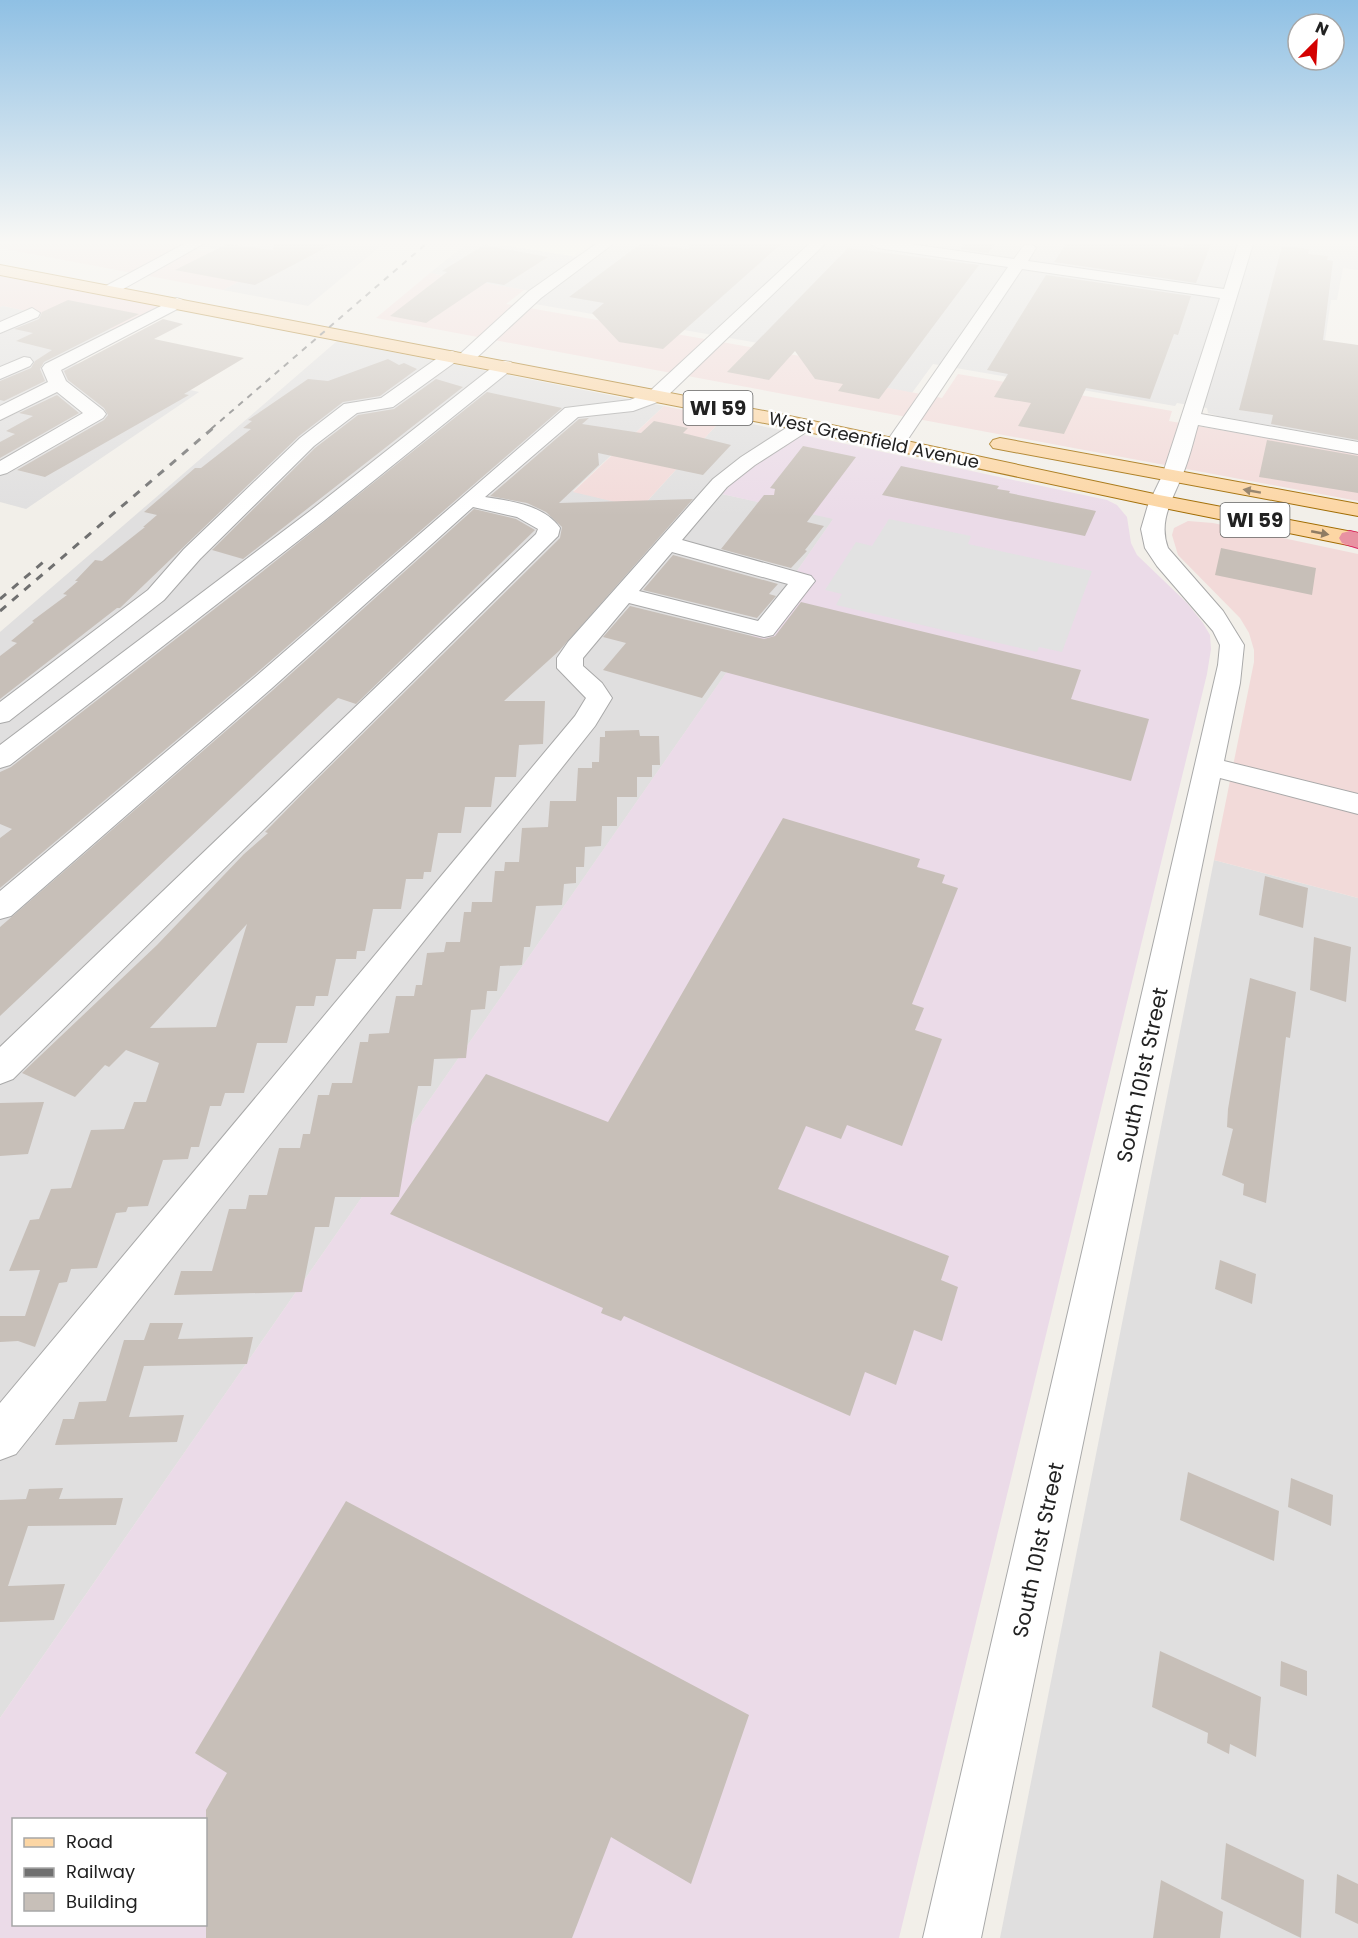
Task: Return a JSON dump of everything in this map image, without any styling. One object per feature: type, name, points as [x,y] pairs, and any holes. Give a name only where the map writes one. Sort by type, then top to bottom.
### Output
[{"type":"main road","name":"West Greenfield Avenue","points":[[341,334],[505,366],[843,414]]},
{"type":"main road","name":"West Greenfield Avenue","points":[[420,334],[482,346],[804,425],[972,460],[1166,488],[1358,510]]},
{"type":"main road","name":"West Greenfield Avenue","points":[[885,422],[929,431]]},
{"type":"main road","name":"West Greenfield Avenue","points":[[985,441],[1355,540]]},
{"type":"street","points":[[0,469],[96,414],[58,384],[51,368],[116,334]]},
{"type":"street","points":[[0,716],[156,596],[192,554],[307,442],[351,408],[386,403],[459,357],[482,346],[493,334]]},
{"type":"street","points":[[0,909],[263,683],[572,412],[633,405],[664,389],[722,334]]},
{"type":"street","points":[[895,444],[970,334]]},
{"type":"street","name":"South 101st Street","points":[[952,1938],[1233,648],[1217,617],[1156,550],[1151,534],[1217,334]]},
{"type":"street","points":[[0,374],[24,362]]},
{"type":"street","points":[[0,759],[237,578],[505,366]]},
{"type":"street","points":[[0,414],[58,384]]},
{"type":"street","points":[[1189,418],[1358,448]]},
{"type":"street","points":[[0,1438],[586,720],[599,698],[592,685],[578,678],[570,668],[570,658],[576,647],[720,483],[748,460],[804,425]]},
{"type":"street","points":[[5,1056],[547,536],[549,528],[544,520],[534,515],[469,500]]},
{"type":"street","points":[[623,594],[764,630],[803,581],[666,543]]},
{"type":"street","points":[[1209,766],[1358,804]]},
{"type":"shaded area","points":[[0,334],[123,334],[70,362],[199,392],[26,509],[0,502]]},
{"type":"shaded area","points":[[464,334],[678,334],[857,366],[846,380],[942,398],[958,374],[1172,411],[1169,421],[1358,454],[1358,501]]},
{"type":"shaded area","points":[[709,334],[1326,334],[1316,401],[1358,409],[1358,441],[1218,416],[1208,413],[1207,408],[1177,403],[1175,406],[933,364],[912,393],[846,380],[861,361]]},
{"type":"shaded area","points":[[337,341],[664,406],[573,491],[641,508],[723,418],[804,435],[749,466],[722,494],[834,518],[0,1718],[0,632]]},
{"type":"shaded area","points":[[664,406],[723,418],[641,508],[573,492]]},
{"type":"shaded area","points":[[804,435],[1107,500],[1117,505],[1127,517],[1131,543],[1137,555],[1187,603],[1210,635],[1211,649],[1207,674],[899,1938],[0,1938],[0,1718],[833,519],[722,494],[749,466]]},
{"type":"shaded area","points":[[889,519],[971,536],[968,544],[1092,571],[1062,652],[1039,647],[1037,652],[836,605],[842,594],[825,590],[856,542],[872,546]]},
{"type":"shaded area","points":[[1188,521],[1213,523],[1358,554],[1358,898],[1214,860],[1254,662],[1254,650],[1249,633],[1240,618],[1178,555],[1172,535],[1174,528]]},
{"type":"shaded area","points":[[1214,860],[1358,898],[1358,1938],[1000,1938]]},
{"type":"building","points":[[30,334],[99,334],[44,362],[40,369],[45,381],[4,401],[0,400],[0,381],[31,368],[35,361],[52,350],[16,341]]},
{"type":"building","points":[[134,334],[163,334],[154,339],[244,358],[184,394],[189,395],[45,477],[17,470],[104,420],[108,415],[104,408],[68,380],[64,371]]},
{"type":"building","points":[[612,334],[679,334],[663,349],[619,342]]},
{"type":"building","points":[[764,334],[927,334],[879,399],[838,391],[843,384],[815,379],[795,351],[769,380],[727,372]]},
{"type":"building","points":[[1009,334],[1174,334],[1150,399],[1086,388],[1064,434],[1018,426],[1031,403],[994,397],[1008,374],[987,370]]},
{"type":"building","points":[[1259,334],[1324,334],[1323,340],[1358,345],[1358,440],[1271,424],[1273,415],[1239,410]]},
{"type":"building","points":[[388,359],[399,365],[404,363],[417,369],[380,396],[343,402],[299,436],[120,608],[117,608],[0,699],[0,656],[17,643],[11,641],[34,622],[32,621],[67,595],[63,594],[78,581],[75,581],[95,560],[102,561],[157,515],[144,512],[195,468],[201,468],[251,429],[243,428],[252,421],[248,420],[308,379],[328,381]]},
{"type":"building","points":[[436,379],[463,387],[243,559],[212,550],[315,448],[358,415],[394,409]]},
{"type":"building","points":[[487,392],[562,408],[253,676],[0,888],[0,838],[12,829],[0,824],[0,772],[11,767],[253,579]]},
{"type":"building","points":[[57,395],[79,413],[0,458],[0,442],[15,434],[6,431],[33,416],[19,413]]},
{"type":"building","points":[[589,418],[582,424],[641,433],[654,421],[688,428],[683,433],[731,445],[703,475],[598,453],[599,465],[559,503],[693,499],[559,651],[504,701],[545,701],[543,744],[519,745],[516,777],[495,777],[491,807],[465,807],[461,833],[438,833],[431,872],[424,872],[423,879],[406,879],[401,909],[373,909],[365,951],[357,951],[356,959],[336,959],[328,996],[316,996],[314,1006],[296,1006],[287,1043],[257,1043],[244,1093],[225,1093],[221,1106],[210,1106],[199,1147],[191,1147],[188,1159],[163,1160],[148,1206],[128,1207],[126,1212],[116,1213],[97,1268],[71,1269],[67,1282],[59,1283],[35,1347],[18,1341],[0,1342],[0,1316],[25,1316],[40,1270],[9,1271],[30,1220],[39,1219],[51,1189],[71,1188],[91,1130],[124,1129],[134,1102],[146,1102],[159,1063],[126,1050],[109,1067],[105,1065],[75,1097],[22,1073],[157,945],[244,854],[268,833],[265,832],[307,789],[560,538],[562,527],[546,512],[527,503],[490,496],[579,419]],"holes":[[[247,924],[216,1027],[150,1028]]]},
{"type":"building","points":[[1267,440],[1358,456],[1358,493],[1259,477]]},
{"type":"building","points":[[803,446],[856,457],[807,522],[824,526],[805,550],[807,551],[791,568],[721,549],[764,495],[774,495],[775,489],[770,488]]},
{"type":"building","points":[[901,466],[999,486],[997,489],[1010,491],[1009,493],[1096,511],[1085,536],[882,495]]},
{"type":"building","points":[[474,509],[516,519],[535,530],[356,704],[338,698],[0,1016],[0,927],[273,690]]},
{"type":"building","points":[[1221,548],[1316,568],[1312,595],[1215,575]]},
{"type":"building","points":[[673,555],[778,584],[769,594],[776,596],[757,618],[643,590]]},
{"type":"building","points":[[801,602],[1081,670],[1071,699],[1149,719],[1131,781],[721,671],[702,698],[603,670],[626,643],[603,637],[630,606],[764,639],[775,636]]},
{"type":"building","points":[[639,730],[640,736],[659,736],[660,765],[652,765],[652,777],[637,777],[637,797],[617,797],[617,826],[602,826],[601,846],[585,847],[584,867],[576,867],[576,883],[564,884],[562,905],[536,906],[530,947],[524,947],[522,965],[500,966],[497,991],[487,991],[485,1009],[471,1010],[466,1058],[434,1059],[431,1086],[418,1086],[399,1197],[335,1197],[329,1227],[315,1227],[302,1292],[174,1295],[181,1271],[212,1271],[229,1209],[246,1209],[249,1195],[267,1195],[279,1148],[300,1148],[303,1134],[310,1134],[318,1095],[329,1095],[332,1083],[352,1083],[360,1042],[368,1042],[369,1034],[389,1033],[396,996],[414,996],[416,985],[422,985],[427,953],[444,952],[446,942],[460,942],[464,912],[471,912],[472,902],[492,902],[495,871],[504,871],[505,862],[519,862],[522,828],[548,827],[550,801],[576,801],[578,768],[592,768],[592,762],[599,762],[600,737],[605,737],[605,731]]},
{"type":"building","points":[[783,818],[920,859],[917,867],[945,875],[942,883],[958,888],[912,1004],[924,1008],[915,1030],[942,1039],[902,1146],[847,1125],[841,1139],[806,1126],[778,1189],[949,1256],[941,1280],[958,1287],[942,1341],[914,1330],[896,1385],[865,1372],[850,1416],[624,1316],[621,1321],[601,1313],[603,1308],[390,1214],[486,1074],[608,1122]]},
{"type":"building","points":[[1265,876],[1308,888],[1303,928],[1259,915]]},
{"type":"building","points":[[1314,937],[1351,947],[1346,1002],[1310,990]]},
{"type":"building","points":[[1250,978],[1296,992],[1290,1038],[1286,1037],[1266,1203],[1243,1195],[1244,1184],[1222,1175],[1233,1129],[1227,1127],[1228,1109]]},
{"type":"building","points":[[44,1102],[28,1154],[0,1156],[0,1103]]},
{"type":"building","points":[[1220,1260],[1256,1274],[1252,1304],[1215,1289]]},
{"type":"building","points":[[150,1323],[183,1323],[178,1339],[253,1337],[247,1364],[144,1366],[129,1417],[184,1415],[177,1442],[55,1445],[63,1419],[74,1419],[79,1402],[106,1401],[124,1340],[144,1340]]},
{"type":"building","points":[[1188,1472],[1279,1511],[1274,1561],[1180,1520]]},
{"type":"building","points":[[1291,1478],[1333,1495],[1331,1526],[1288,1507]]},
{"type":"building","points":[[63,1488],[59,1499],[123,1498],[116,1525],[28,1526],[8,1586],[65,1584],[54,1620],[0,1622],[0,1500],[26,1499],[29,1489]]},
{"type":"building","points":[[346,1501],[749,1715],[691,1884],[611,1837],[572,1938],[206,1938],[206,1810],[227,1773],[195,1753]]},
{"type":"building","points":[[1160,1651],[1261,1697],[1256,1757],[1230,1744],[1229,1754],[1207,1743],[1208,1733],[1152,1707]]},
{"type":"building","points":[[1281,1661],[1307,1671],[1307,1696],[1280,1686]]},
{"type":"building","points":[[1226,1843],[1304,1880],[1301,1938],[1221,1899]]},
{"type":"building","points":[[1337,1874],[1358,1884],[1358,1924],[1335,1913]]},
{"type":"building","points":[[1161,1880],[1223,1912],[1220,1938],[1153,1938]]},
{"type":"railway","points":[[211,429],[321,334]]},
{"type":"railway","points":[[0,611],[213,428]]},
{"type":"railway","points":[[0,599],[48,558]]}]
